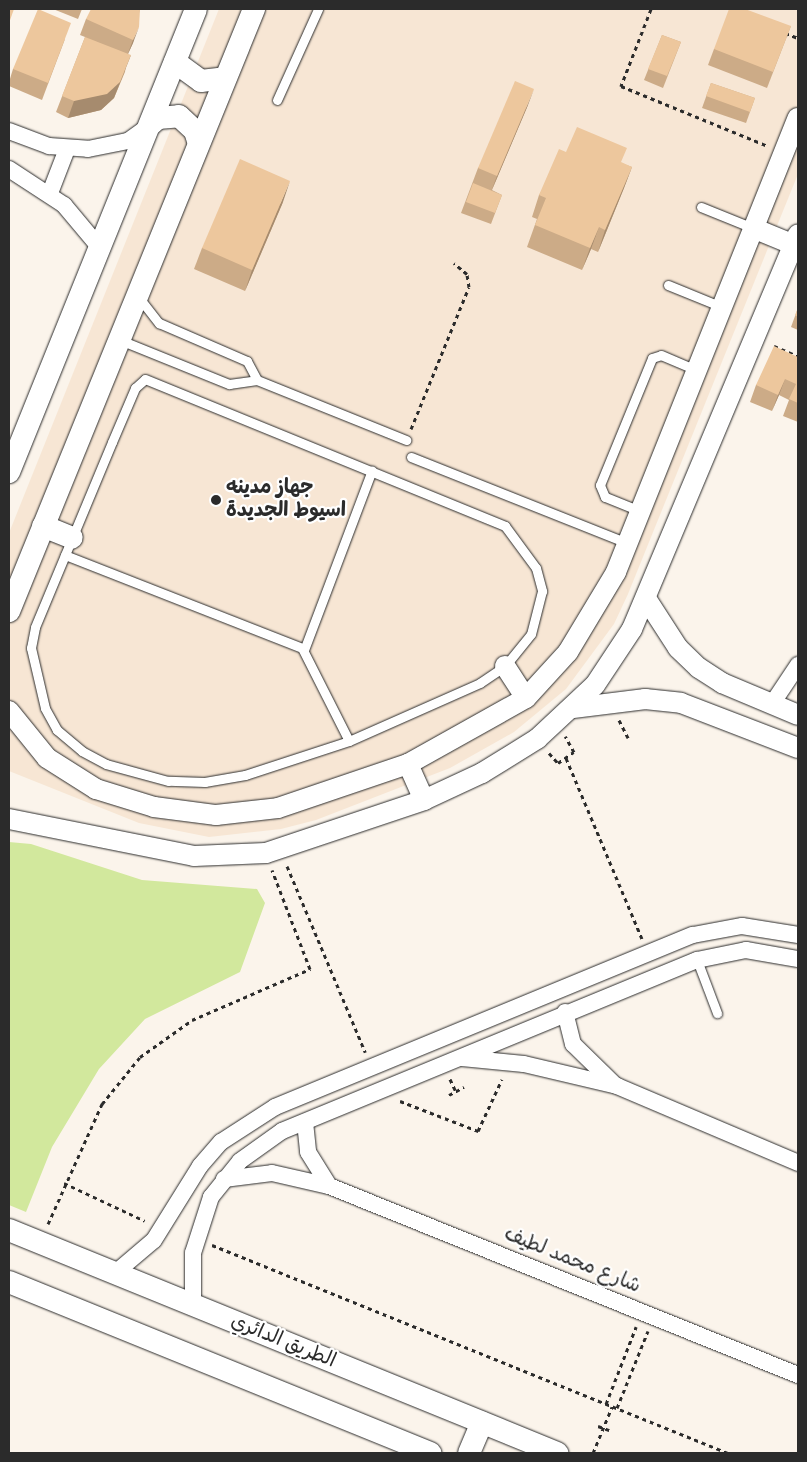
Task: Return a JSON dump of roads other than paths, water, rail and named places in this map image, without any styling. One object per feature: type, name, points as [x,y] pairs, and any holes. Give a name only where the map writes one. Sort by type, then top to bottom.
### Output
[{"type":"main road","points":[[9,611],[198,141],[254,9]]},
{"type":"main road","points":[[9,472],[175,62],[189,13]]},
{"type":"main road","points":[[175,62],[201,81],[225,78]]},
{"type":"main road","points":[[150,125],[158,118],[179,116],[195,130],[198,141]]},
{"type":"main road","points":[[43,526],[69,547]]},
{"type":"main road","name":"الطريق الدائري","points":[[9,1230],[557,1453]]},
{"type":"main road","points":[[9,1282],[431,1453]]},
{"type":"main road","points":[[469,1453],[482,1423]]},
{"type":"street","points":[[9,711],[47,758],[70,775],[125,799],[185,813],[240,814],[278,808],[408,764],[526,698],[586,627],[627,543],[798,118]]},
{"type":"street","points":[[9,131],[67,149],[109,147],[128,141],[150,125]]},
{"type":"street","points":[[50,193],[67,149]]},
{"type":"street","points":[[9,169],[50,193],[77,218],[100,248]]},
{"type":"street","points":[[9,819],[194,856],[273,851],[424,800],[511,756],[573,708],[615,658],[647,600],[796,239],[753,228]]},
{"type":"street","points":[[647,600],[678,648],[698,668],[798,715]]},
{"type":"street","points":[[505,666],[526,698]]},
{"type":"street","points":[[772,704],[798,666]]},
{"type":"street","points":[[573,708],[645,700],[681,703],[798,748]]},
{"type":"street","points":[[408,764],[424,800]]},
{"type":"street","points":[[114,1274],[163,1229],[200,1166],[246,1122],[371,1067],[647,951],[717,928],[768,927],[798,935]]},
{"type":"street","points":[[762,950],[768,927]]},
{"type":"street","points":[[193,1306],[195,1238],[224,1180],[260,1144],[305,1122],[456,1057],[698,960],[730,951],[762,950],[798,959]]},
{"type":"street","points":[[565,1012],[573,1044],[617,1086]]},
{"type":"street","points":[[456,1057],[509,1061],[617,1086],[798,1163]]},
{"type":"street","points":[[305,1122],[308,1152],[329,1186]]},
{"type":"street","name":"شارع محمد لطيف","points":[[224,1180],[272,1172],[329,1186],[798,1375]]},
{"type":"lane","points":[[277,100],[318,9]]},
{"type":"lane","points":[[701,207],[753,228]]},
{"type":"lane","points":[[668,284],[722,307]]},
{"type":"lane","points":[[138,291],[151,318],[242,358],[252,366],[257,380]]},
{"type":"lane","points":[[119,340],[229,384],[257,380],[406,440]]},
{"type":"lane","points":[[640,511],[605,497],[600,485],[652,358],[661,355],[696,370]]},
{"type":"lane","points":[[145,379],[372,470],[486,515],[521,541],[536,568],[542,591],[531,634],[505,666],[480,683],[349,741],[245,774],[205,782],[138,774],[82,751],[57,730],[45,708],[32,663],[35,627],[135,388],[145,379]]},
{"type":"lane","points":[[411,457],[627,543]]},
{"type":"lane","points":[[304,650],[372,470]]},
{"type":"lane","points":[[69,547],[304,650],[349,741]]},
{"type":"lane","points":[[698,960],[718,1013]]},
{"type":"place","name":"جهاز مدينه اسيوط الجديدة","points":[[216,500]]}]
